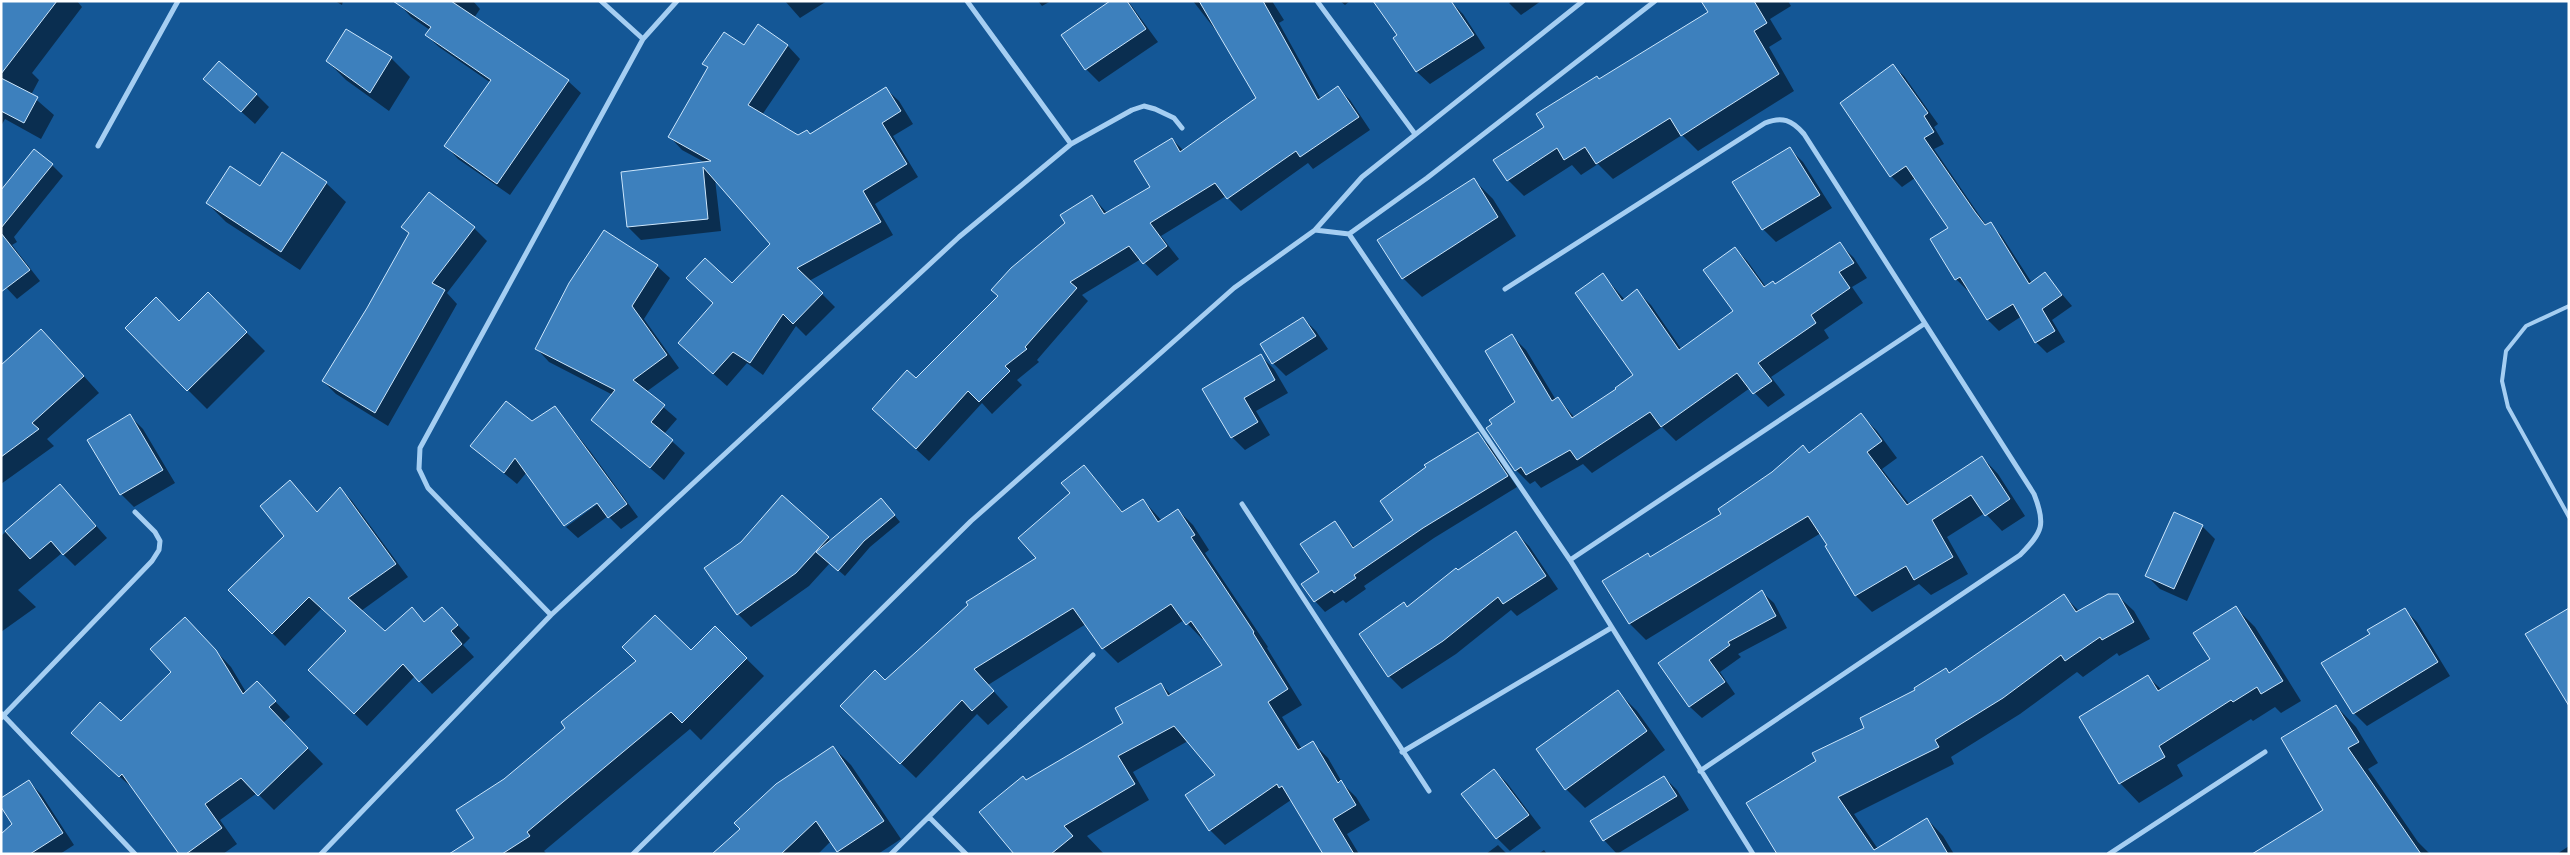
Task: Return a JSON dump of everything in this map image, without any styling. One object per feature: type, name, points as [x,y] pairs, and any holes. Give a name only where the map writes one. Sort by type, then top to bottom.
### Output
[{"type":"street","points":[[98,146],[178,1]]},
{"type":"street","points":[[601,1],[643,39]]},
{"type":"street","points":[[551,615],[428,488],[419,469],[420,448],[643,39],[677,1]]},
{"type":"street","points":[[967,1],[1071,144]]},
{"type":"street","points":[[1317,1],[1415,134]]},
{"type":"street","points":[[633,854],[971,521],[1234,288],[1315,230],[1362,177],[1583,1]]},
{"type":"street","points":[[1315,230],[1349,234],[1427,178],[1655,1]]},
{"type":"street","points":[[321,854],[551,615],[959,237],[1071,144],[1125,114],[1144,106],[1165,113],[1182,128]]},
{"type":"street","points":[[1505,289],[1751,132],[1778,118],[1795,124],[1804,134],[2034,494],[2042,513],[2041,526],[2036,537],[2020,555],[1700,771]]},
{"type":"street","points":[[1349,234],[1570,560],[1753,854]]},
{"type":"street","points":[[1570,560],[1924,324]]},
{"type":"street","points":[[1242,504],[1429,792]]},
{"type":"street","points":[[135,512],[160,541],[159,550],[152,561],[2,716],[135,854]]},
{"type":"street","points":[[1402,752],[1612,628]]},
{"type":"street","points":[[891,854],[930,818],[1093,655]]},
{"type":"street","points":[[2109,854],[2265,752]]},
{"type":"street","points":[[930,818],[966,854]]},
{"type":"lane","points":[[2569,306],[2526,326],[2506,351],[2502,382],[2508,407],[2569,517]]},
{"type":"building","points":[[1,1],[57,1],[1,74]]},
{"type":"building","points":[[393,1],[451,1],[569,80],[497,184],[444,146],[491,80],[425,35],[431,27]]},
{"type":"building","points":[[1110,1],[1127,1],[1146,29],[1085,70],[1061,35]]},
{"type":"building","points":[[1199,1],[1263,1],[1318,100],[1338,86],[1359,117],[1300,157],[1296,151],[1227,199],[1215,183],[1150,223],[1167,246],[1143,264],[1129,246],[1070,282],[1077,288],[1025,347],[1027,349],[1005,366],[1010,371],[979,402],[968,391],[916,449],[872,409],[907,370],[916,378],[998,296],[991,290],[1011,268],[1065,223],[1060,215],[1092,195],[1104,214],[1150,187],[1134,161],[1172,138],[1180,152],[1256,98]]},
{"type":"building","points":[[1373,1],[1451,1],[1474,35],[1416,72],[1393,38],[1397,35]]},
{"type":"building","points":[[1701,1],[1754,1],[1767,23],[1754,31],[1779,74],[1681,136],[1670,118],[1596,164],[1585,147],[1564,160],[1557,148],[1507,181],[1493,160],[1544,127],[1536,114],[1597,76],[1599,79],[1708,12]]},
{"type":"building","points":[[758,24],[788,45],[748,105],[798,135],[807,130],[810,134],[886,87],[901,111],[882,123],[907,164],[863,191],[881,222],[797,268],[823,293],[793,324],[783,314],[750,363],[733,352],[713,374],[678,343],[713,303],[686,278],[705,258],[732,283],[770,244],[703,167],[708,219],[627,227],[621,172],[711,161],[668,137],[708,67],[702,64],[724,32],[744,45]]},
{"type":"building","points":[[346,29],[392,57],[370,93],[326,61]]},
{"type":"building","points":[[219,61],[257,94],[241,112],[203,79]]},
{"type":"building","points":[[1893,64],[1928,113],[1924,116],[1934,132],[1924,138],[1975,212],[1985,225],[1991,222],[2029,284],[2045,272],[2062,295],[2042,309],[2055,331],[2035,343],[2013,304],[1987,320],[1960,277],[1955,280],[1930,239],[1948,228],[1906,166],[1890,177],[1840,103]]},
{"type":"building","points":[[1,78],[38,97],[24,123],[1,111]]},
{"type":"building","points":[[1790,147],[1820,195],[1762,230],[1732,182]]},
{"type":"building","points":[[34,149],[53,164],[1,228],[1,190]]},
{"type":"building","points":[[282,152],[327,182],[281,252],[206,203],[230,166],[260,186]]},
{"type":"building","points":[[1474,178],[1498,217],[1402,279],[1377,240]]},
{"type":"building","points":[[429,192],[475,227],[432,283],[445,290],[375,413],[322,381],[367,308],[409,233],[401,227]]},
{"type":"building","points":[[604,230],[658,265],[632,306],[667,355],[633,380],[665,405],[651,422],[673,440],[650,468],[591,420],[615,390],[535,349],[569,283]]},
{"type":"building","points":[[1,233],[30,270],[1,292]]},
{"type":"building","points":[[1840,242],[1854,263],[1839,272],[1850,288],[1811,315],[1816,323],[1758,363],[1772,381],[1753,394],[1737,373],[1661,427],[1650,412],[1577,460],[1570,450],[1526,475],[1521,467],[1515,471],[1486,428],[1492,424],[1489,420],[1515,402],[1485,351],[1512,334],[1552,401],[1558,397],[1572,418],[1616,389],[1633,375],[1575,293],[1603,273],[1622,301],[1637,289],[1679,350],[1733,311],[1703,270],[1735,247],[1764,287],[1773,281],[1775,284]]},
{"type":"building","points":[[208,292],[247,332],[187,391],[125,328],[156,297],[179,321]]},
{"type":"building","points":[[1303,317],[1316,336],[1272,364],[1260,344]]},
{"type":"building","points":[[41,329],[84,376],[32,423],[39,429],[1,457],[1,365]]},
{"type":"building","points":[[1261,354],[1275,380],[1244,398],[1258,422],[1231,438],[1202,389]]},
{"type":"building","points":[[506,401],[532,421],[555,406],[627,504],[608,518],[597,503],[564,526],[515,458],[504,473],[470,446]]},
{"type":"building","points":[[1861,413],[1882,441],[1867,452],[1907,505],[1982,456],[2010,499],[1985,516],[1971,495],[1932,520],[1953,557],[1914,580],[1906,566],[1855,596],[1825,546],[1827,545],[1808,516],[1629,624],[1602,581],[1648,553],[1650,557],[1721,514],[1718,509],[1772,472],[1803,445],[1809,453]]},
{"type":"building","points":[[130,414],[163,470],[120,495],[87,440]]},
{"type":"building","points":[[1478,432],[1508,476],[1423,528],[1354,575],[1356,578],[1334,593],[1332,590],[1314,602],[1301,584],[1319,572],[1300,544],[1335,521],[1353,548],[1393,520],[1380,501],[1426,467],[1424,465]]},
{"type":"building","points":[[1084,465],[1122,512],[1143,499],[1158,522],[1178,509],[1195,535],[1191,537],[1254,632],[1288,689],[1268,702],[1298,750],[1313,741],[1338,783],[1341,780],[1356,805],[1333,819],[1354,854],[1323,854],[1282,786],[1279,788],[1277,784],[1209,831],[1185,795],[1215,775],[1174,726],[1118,756],[1135,784],[1064,826],[1073,836],[1051,854],[1014,854],[979,812],[1023,776],[1026,780],[1123,723],[1115,708],[1161,683],[1168,696],[1222,665],[1191,621],[1186,625],[1171,604],[1102,649],[1073,608],[974,669],[994,691],[972,711],[962,700],[900,764],[840,706],[875,670],[885,680],[968,605],[966,602],[1036,558],[1018,538],[1070,493],[1061,483]]},
{"type":"building","points":[[290,480],[317,512],[340,487],[396,564],[348,598],[385,631],[412,607],[424,622],[442,607],[458,625],[451,631],[462,644],[419,682],[403,664],[354,714],[308,670],[346,631],[309,597],[272,634],[228,590],[284,536],[260,506]]},
{"type":"building","points":[[60,484],[96,526],[63,555],[51,541],[30,559],[5,531]]},
{"type":"building","points":[[782,495],[829,537],[796,573],[737,615],[704,568],[741,542]]},
{"type":"building","points":[[881,498],[895,515],[864,541],[838,571],[816,552]]},
{"type":"building","points":[[2174,512],[2203,525],[2174,589],[2145,576]]},
{"type":"building","points":[[1516,531],[1546,576],[1503,604],[1498,597],[1443,641],[1388,677],[1359,634],[1404,602],[1407,607],[1456,568],[1458,570]]},
{"type":"building","points":[[1762,590],[1776,616],[1728,642],[1730,645],[1709,660],[1725,682],[1689,707],[1658,663]]},
{"type":"building","points":[[2064,594],[2076,612],[2108,594],[2118,594],[2134,622],[2102,640],[2100,637],[2065,661],[2061,655],[2003,698],[1935,740],[1939,747],[1838,797],[1874,850],[1927,818],[1948,854],[1777,854],[1746,803],[1816,761],[1812,753],[1864,728],[1860,718],[1915,690],[1914,688],[1946,668],[1949,673]]},
{"type":"building","points":[[2236,606],[2283,681],[2261,694],[2257,687],[2233,702],[2231,700],[2159,746],[2165,757],[2119,784],[2079,717],[2148,675],[2158,691],[2210,659],[2193,633]]},
{"type":"building","points":[[2405,608],[2438,662],[2353,714],[2321,663],[2370,634],[2367,630]]},
{"type":"building","points":[[2569,608],[2569,706],[2525,634]]},
{"type":"building","points":[[655,615],[691,650],[715,626],[747,658],[682,723],[671,712],[527,832],[530,836],[502,854],[449,854],[474,838],[456,810],[504,779],[565,728],[561,722],[636,661],[622,647]]},
{"type":"building","points":[[185,617],[216,650],[243,694],[257,681],[276,701],[269,707],[308,748],[258,796],[241,778],[205,804],[222,828],[186,854],[179,854],[122,774],[119,777],[71,733],[100,702],[121,721],[171,672],[150,649]]},
{"type":"building","points":[[1618,690],[1647,731],[1565,790],[1536,749]]},
{"type":"building","points":[[2336,705],[2359,742],[2348,748],[2421,854],[2252,854],[2323,810],[2281,738]]},
{"type":"building","points":[[833,746],[884,821],[837,852],[816,821],[781,854],[712,854],[740,829],[734,823],[776,784]]},
{"type":"building","points":[[1494,769],[1529,815],[1496,839],[1461,794]]},
{"type":"building","points":[[1664,776],[1677,796],[1603,841],[1590,821]]},
{"type":"building","points":[[29,780],[63,833],[30,854],[1,854],[1,834],[12,824],[1,807],[1,798]]}]
